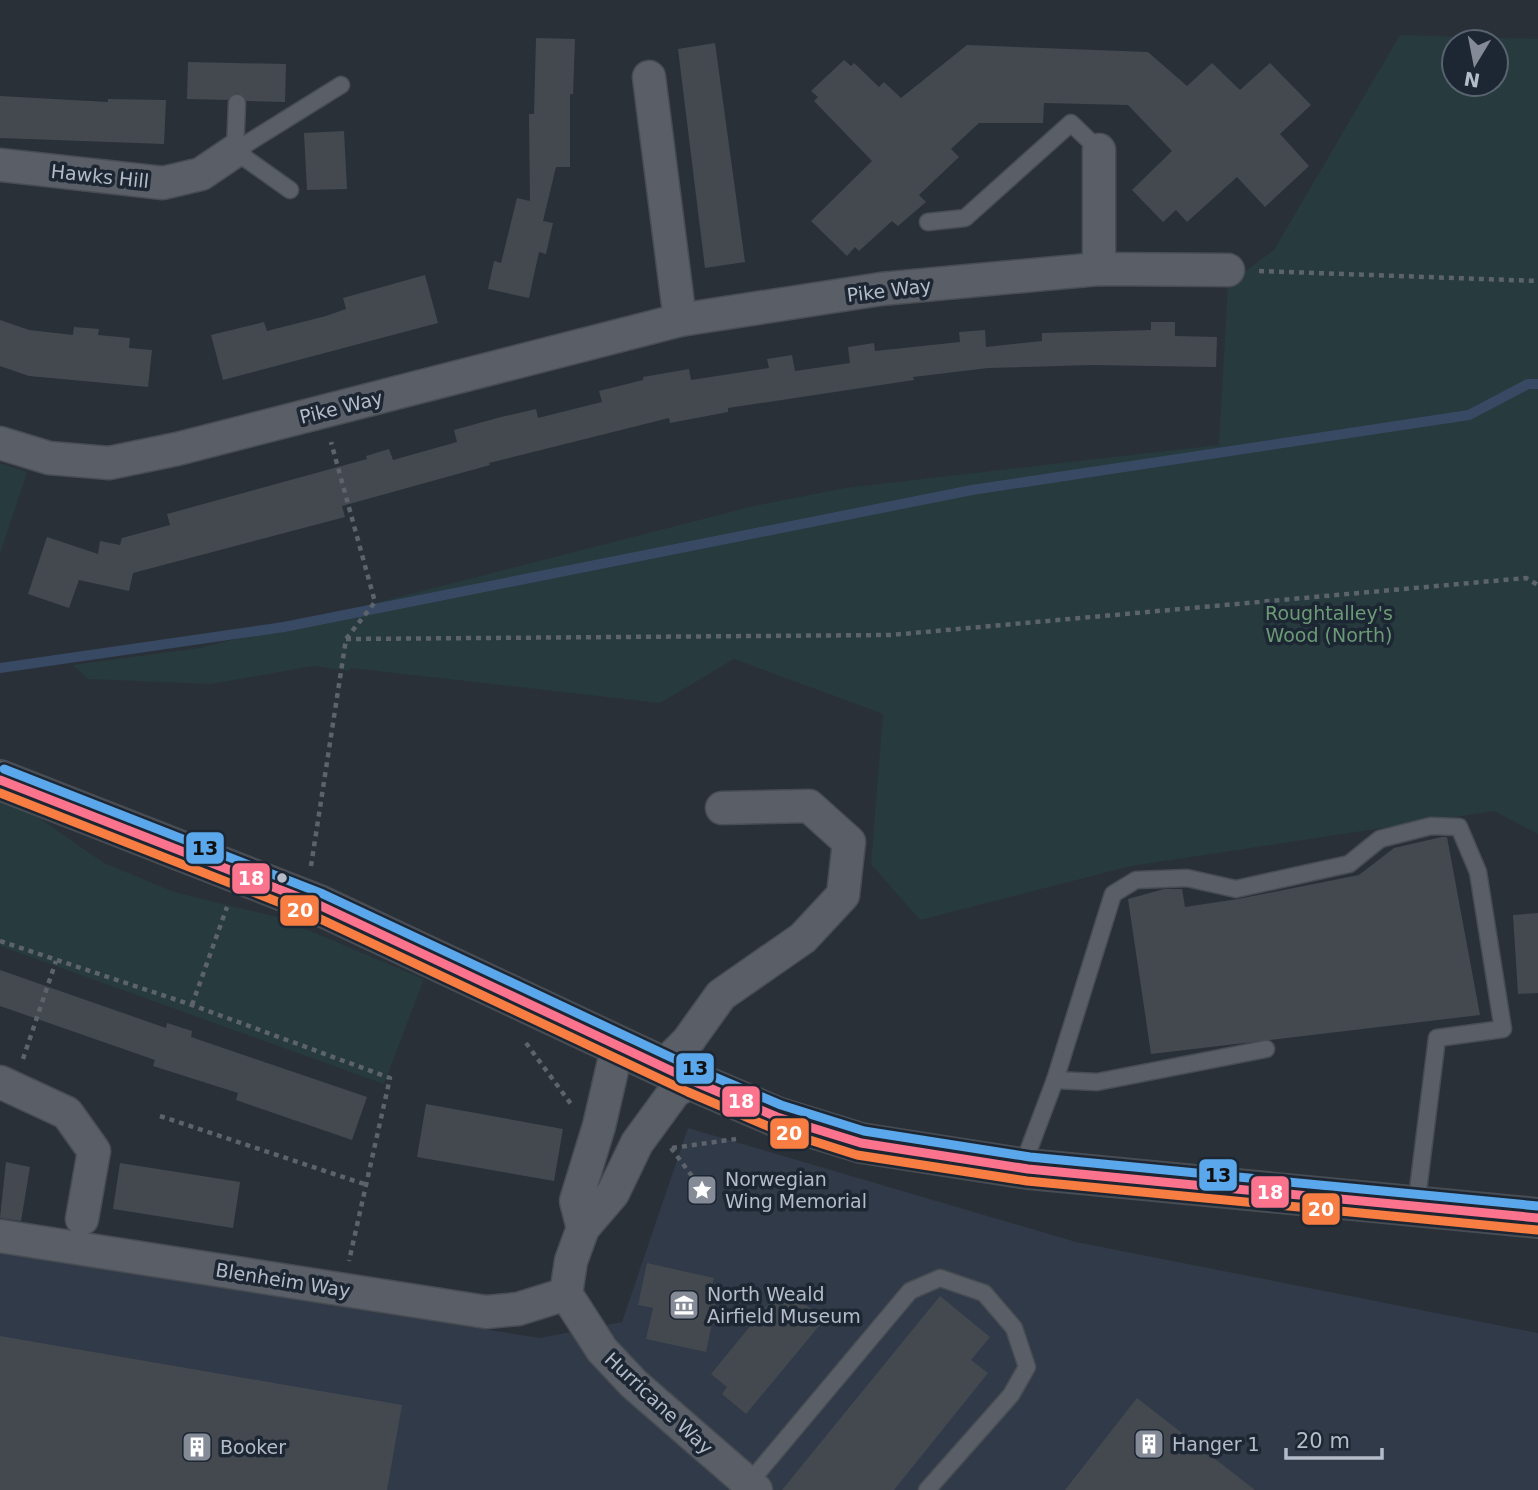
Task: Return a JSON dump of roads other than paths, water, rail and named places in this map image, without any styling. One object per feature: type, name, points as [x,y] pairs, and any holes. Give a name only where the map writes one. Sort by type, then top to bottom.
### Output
[{"type":"main road","points":[[0,780],[319,905],[678,1074],[777,1117],[861,1143],[1028,1169],[1538,1218]]},
{"type":"street","points":[[649,78],[680,320]]},
{"type":"street","points":[[1099,150],[1099,269]]},
{"type":"street","name":"Hawks Hill","points":[[0,165],[163,183],[201,174],[235,151]]},
{"type":"street","name":"Pike Way","points":[[0,443],[49,458],[109,463],[177,449],[680,320],[881,289],[1099,269],[1228,270]]},
{"type":"street","points":[[566,1294],[571,1261],[583,1227],[613,1193],[636,1143],[675,1091],[688,1041],[721,995],[803,938],[843,895],[849,842],[809,806],[722,808]]},
{"type":"street","points":[[583,1227],[576,1201],[599,1126],[618,1044]]},
{"type":"street","points":[[7,1084],[67,1113],[94,1151],[82,1219]]},
{"type":"street","name":"Blenheim Way","points":[[0,1236],[486,1311],[518,1309],[566,1294]]},
{"type":"street","name":"Hurricane Way","points":[[566,1294],[602,1350],[635,1384],[752,1487]]},
{"type":"lane","points":[[235,151],[341,85]]},
{"type":"lane","points":[[235,151],[237,103]]},
{"type":"lane","points":[[928,222],[965,218],[1070,123],[1099,150]]},
{"type":"lane","points":[[235,151],[290,190]]},
{"type":"lane","points":[[1028,1169],[1029,1149],[1055,1080],[1113,894],[1136,880],[1149,879],[1187,878],[1236,889],[1349,864],[1380,839],[1431,826],[1459,827],[1478,872],[1503,1029],[1437,1038],[1416,1206]]},
{"type":"lane","points":[[1055,1080],[1097,1082],[1266,1049]]},
{"type":"lane","points":[[752,1487],[910,1291],[940,1278],[984,1293],[1014,1328],[1027,1367],[1011,1395],[927,1490]]},
{"type":"waterway","points":[[0,668],[284,627],[972,490],[1469,415],[1528,384],[1538,384]]},
{"type":"place","name":"Norwegian Wing Memorial","points":[[702,1190]]},
{"type":"place","name":"North Weald Airfield Museum","points":[[684,1305]]},
{"type":"place","name":"Hanger 1","points":[[1149,1444]]},
{"type":"place","name":"Booker","points":[[197,1447]]},
{"type":"park label","name":"Roughtalley's Wood (North)","points":[[1329,624]]}]
